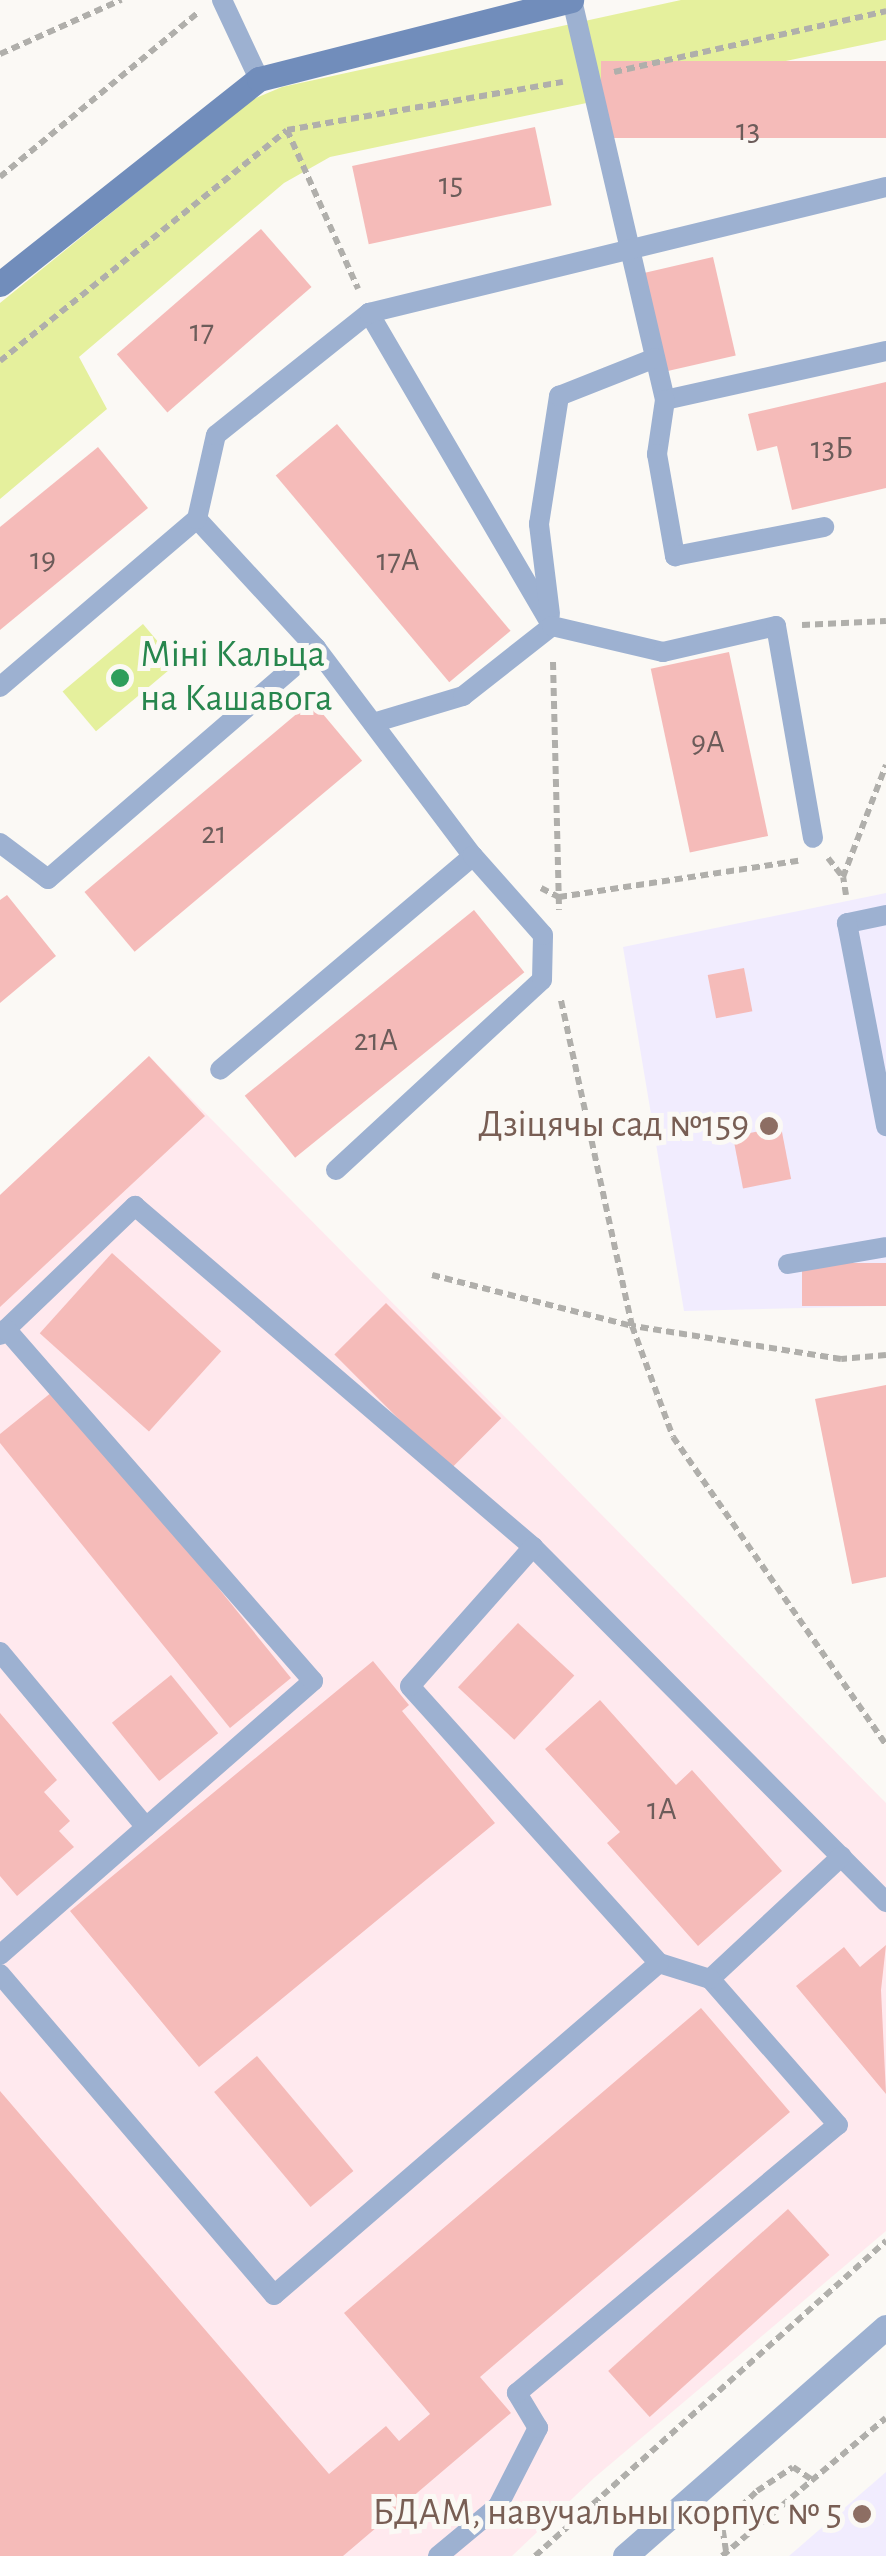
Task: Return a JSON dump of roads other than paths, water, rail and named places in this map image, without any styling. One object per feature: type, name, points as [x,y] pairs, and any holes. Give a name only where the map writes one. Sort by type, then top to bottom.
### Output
[{"type":"main road","points":[[0,284],[260,79],[571,0]]},
{"type":"street","points":[[625,2556],[886,2327]]},
{"type":"lane","points":[[571,0],[665,400],[657,454],[675,556],[824,527]]},
{"type":"lane","points":[[214,3],[260,79]]},
{"type":"lane","points":[[0,687],[197,520],[216,435],[368,312],[628,246],[886,187]]},
{"type":"lane","points":[[368,312],[552,626],[664,652],[776,626],[813,838]]},
{"type":"lane","points":[[665,400],[886,351]]},
{"type":"lane","points":[[552,626],[539,524],[559,396],[655,358]]},
{"type":"lane","points":[[197,520],[316,648],[473,856],[543,935],[542,980],[336,1170]]},
{"type":"lane","points":[[374,723],[463,696],[552,626]]},
{"type":"lane","points":[[0,843],[8,868],[48,879],[316,648]]},
{"type":"lane","points":[[220,1070],[473,856]]},
{"type":"lane","points":[[886,916],[847,923],[886,1126]]},
{"type":"lane","points":[[0,1954],[313,1682],[3,1332],[135,1206],[534,1548],[886,1902]]},
{"type":"lane","points":[[788,1264],[886,1246]]},
{"type":"lane","points":[[438,2556],[498,2506],[538,2428],[517,2393],[838,2125],[710,1980],[659,1963],[410,1686],[534,1548]]},
{"type":"lane","points":[[0,1652],[146,1827]]},
{"type":"lane","points":[[710,1980],[842,1856]]},
{"type":"lane","points":[[0,1974],[274,2294],[659,1963]]},
{"type":"place","name":"Міні Кальца на Кашавога","points":[[120,678]]},
{"type":"place","name":"Дзіцячы сад №159","points":[[769,1126]]},
{"type":"place","name":"БДАМ, навучальны корпус № 5","points":[[862,2514]]}]
